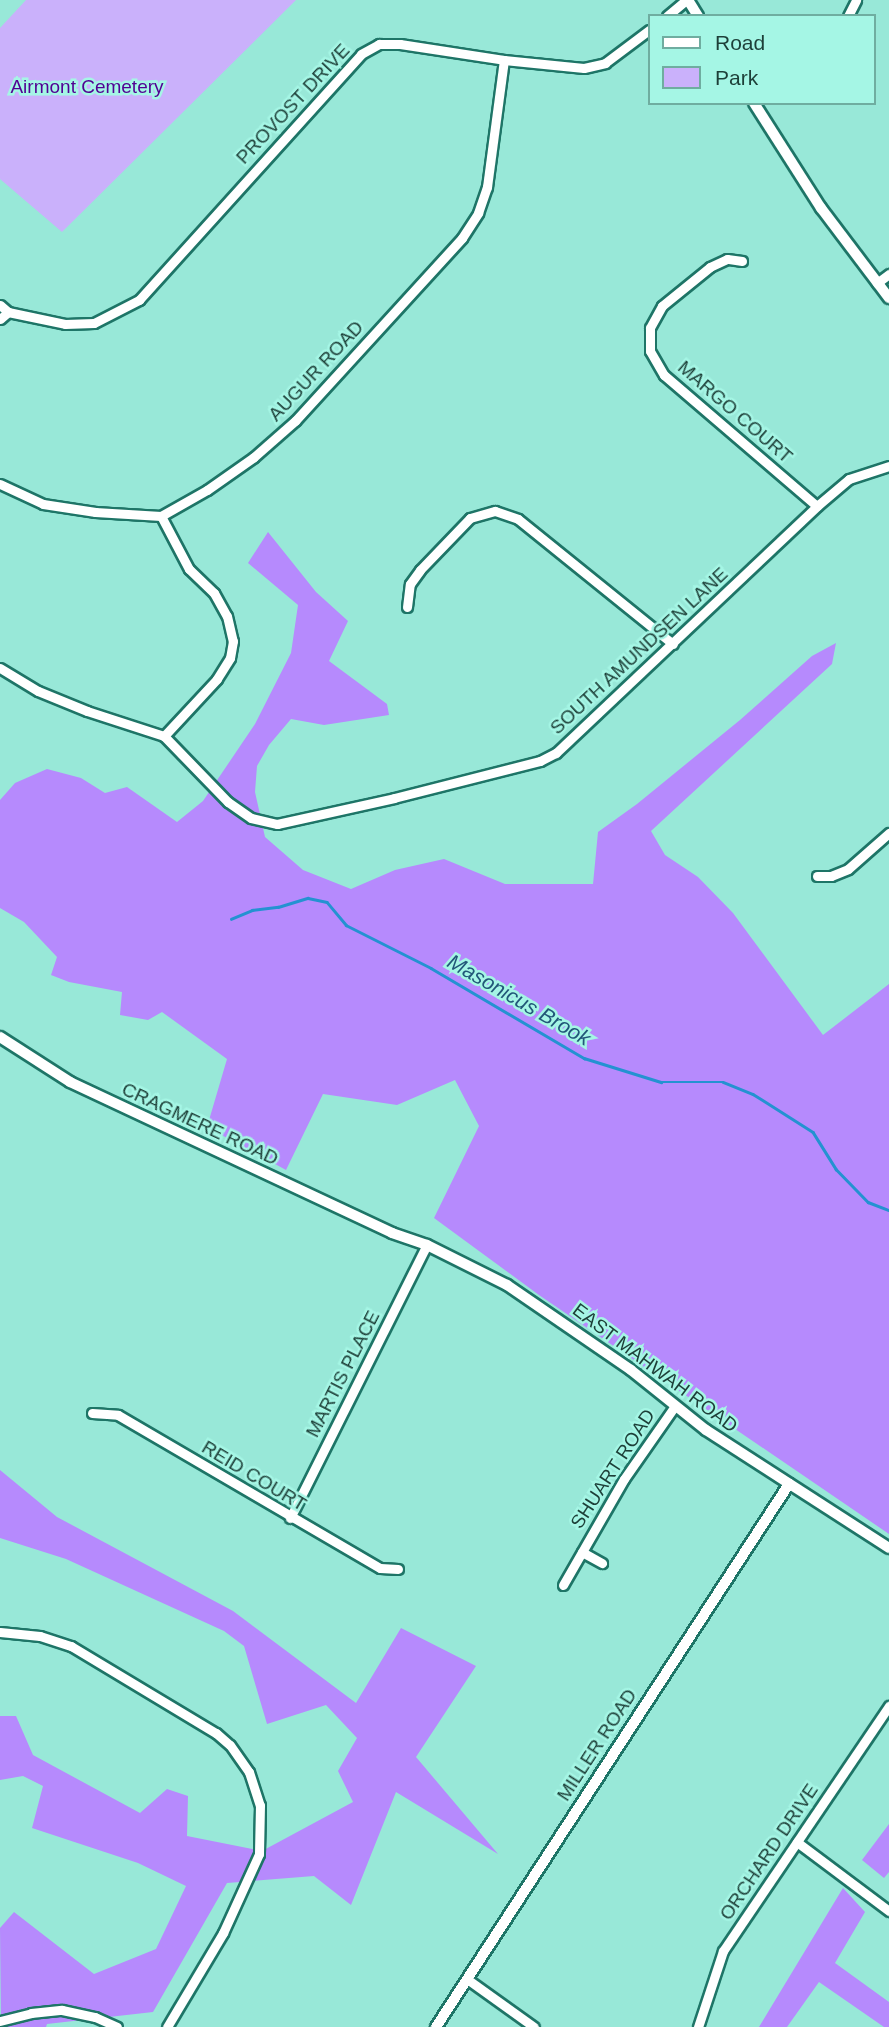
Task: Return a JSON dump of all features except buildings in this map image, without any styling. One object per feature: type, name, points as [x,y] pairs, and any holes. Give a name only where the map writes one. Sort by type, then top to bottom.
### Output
[{"type":"street","points":[[670,14],[687,0]]},
{"type":"street","name":"PROVOST DRIVE","points":[[8,312],[52,323],[94,323],[139,300],[353,62],[379,44],[400,44],[503,60],[584,68],[605,63],[648,31]]},
{"type":"street","name":"AUGUR ROAD","points":[[161,516],[207,490],[254,457],[296,421],[462,238],[478,214],[487,187],[503,60]]},
{"type":"street","points":[[755,105],[821,208],[889,298]]},
{"type":"street","name":"MARGO COURT","points":[[742,261],[727,260],[710,267],[662,306],[650,328],[650,351],[664,375],[817,506]]},
{"type":"street","points":[[877,283],[889,274]]},
{"type":"street","points":[[0,305],[8,312],[0,319]]},
{"type":"street","name":"SOUTH AMUNDSEN LANE","points":[[164,736],[228,802],[251,818],[276,824],[540,761],[555,753],[817,506],[849,479],[889,466]]},
{"type":"street","points":[[0,484],[43,504],[94,512],[161,516],[190,569],[214,593],[227,616],[233,641],[230,659],[217,679],[164,736],[86,711],[38,691],[0,668]]},
{"type":"street","points":[[407,607],[410,584],[420,570],[470,518],[495,511],[518,519],[673,644]]},
{"type":"street","points":[[817,876],[831,876],[848,869],[889,833]]},
{"type":"street","name":"CRAGMERE ROAD","points":[[0,1037],[70,1083],[392,1233]]},
{"type":"street","name":"EAST MAHWAH ROAD","points":[[392,1233],[427,1245],[541,1306],[675,1406],[889,1548]]},
{"type":"street","name":"MARTIS PLACE","points":[[290,1518],[427,1245]]},
{"type":"street","name":"SHUART ROAD","points":[[563,1585],[624,1479],[675,1406]]},
{"type":"street","name":"REID COURT","points":[[92,1413],[118,1415],[290,1518],[380,1568],[398,1569]]},
{"type":"street","name":"MILLER ROAD","points":[[436,2027],[789,1484]]},
{"type":"street","name":"SHUART ROAD","points":[[582,1552],[602,1563]]},
{"type":"street","points":[[0,1632],[40,1636],[71,1646],[216,1733],[230,1745],[249,1772],[262,1822],[256,1862],[223,1933],[167,2027]]},
{"type":"street","name":"ORCHARD DRIVE","points":[[698,2027],[723,1951],[889,1706]]},
{"type":"street","points":[[797,1842],[889,1911]]},
{"type":"street","points":[[467,1979],[534,2027]]},
{"type":"street","points":[[0,2021],[31,2013],[62,2010],[95,2017],[117,2027]]},
{"type":"green space","name":"Airmont Cemetery","points":[[26,0],[296,0],[62,232],[0,179],[0,28]]},
{"type":"shaded area","points":[[268,532],[316,592],[348,621],[329,661],[387,704],[389,715],[324,725],[291,719],[269,745],[257,766],[255,792],[265,837],[303,870],[351,889],[395,870],[444,859],[505,884],[593,884],[598,832],[637,804],[740,720],[812,656],[836,643],[832,664],[651,831],[665,855],[698,877],[733,913],[823,1035],[889,984],[889,1534],[539,1295],[434,1218],[479,1126],[455,1080],[397,1105],[323,1094],[286,1170],[207,1127],[227,1059],[162,1012],[148,1020],[120,1015],[122,992],[69,982],[51,975],[57,957],[24,922],[0,908],[0,800],[15,783],[47,769],[81,778],[105,793],[127,787],[177,822],[203,801],[255,724],[291,653],[298,605],[248,563]]},
{"type":"shaded area","points":[[0,1470],[57,1517],[233,1611],[356,1703],[401,1628],[476,1666],[416,1757],[498,1854],[396,1792],[351,1905],[314,1876],[227,1883],[153,2012],[47,2024],[46,2027],[1,2027],[0,1928],[14,1912],[94,1974],[156,1949],[186,1886],[138,1863],[32,1828],[43,1786],[23,1776],[0,1780],[0,1716],[16,1716],[33,1755],[140,1813],[167,1789],[188,1796],[187,1836],[262,1851],[353,1802],[338,1771],[357,1738],[326,1705],[267,1724],[244,1646],[224,1631],[66,1559],[0,1538]]},
{"type":"shaded area","points":[[889,1824],[889,1872],[884,1878],[862,1860]]},
{"type":"shaded area","points":[[843,1888],[865,1912],[835,1963],[889,2002],[889,2027],[884,2027],[819,1982],[787,2027],[759,2027]]},
{"type":"waterway","name":"Masonicus Brook","points":[[231,919],[252,910],[278,907],[308,898],[327,902],[346,925],[431,968],[584,1058],[661,1082],[723,1082],[753,1094],[813,1132],[836,1169],[868,1202],[889,1210]]}]
